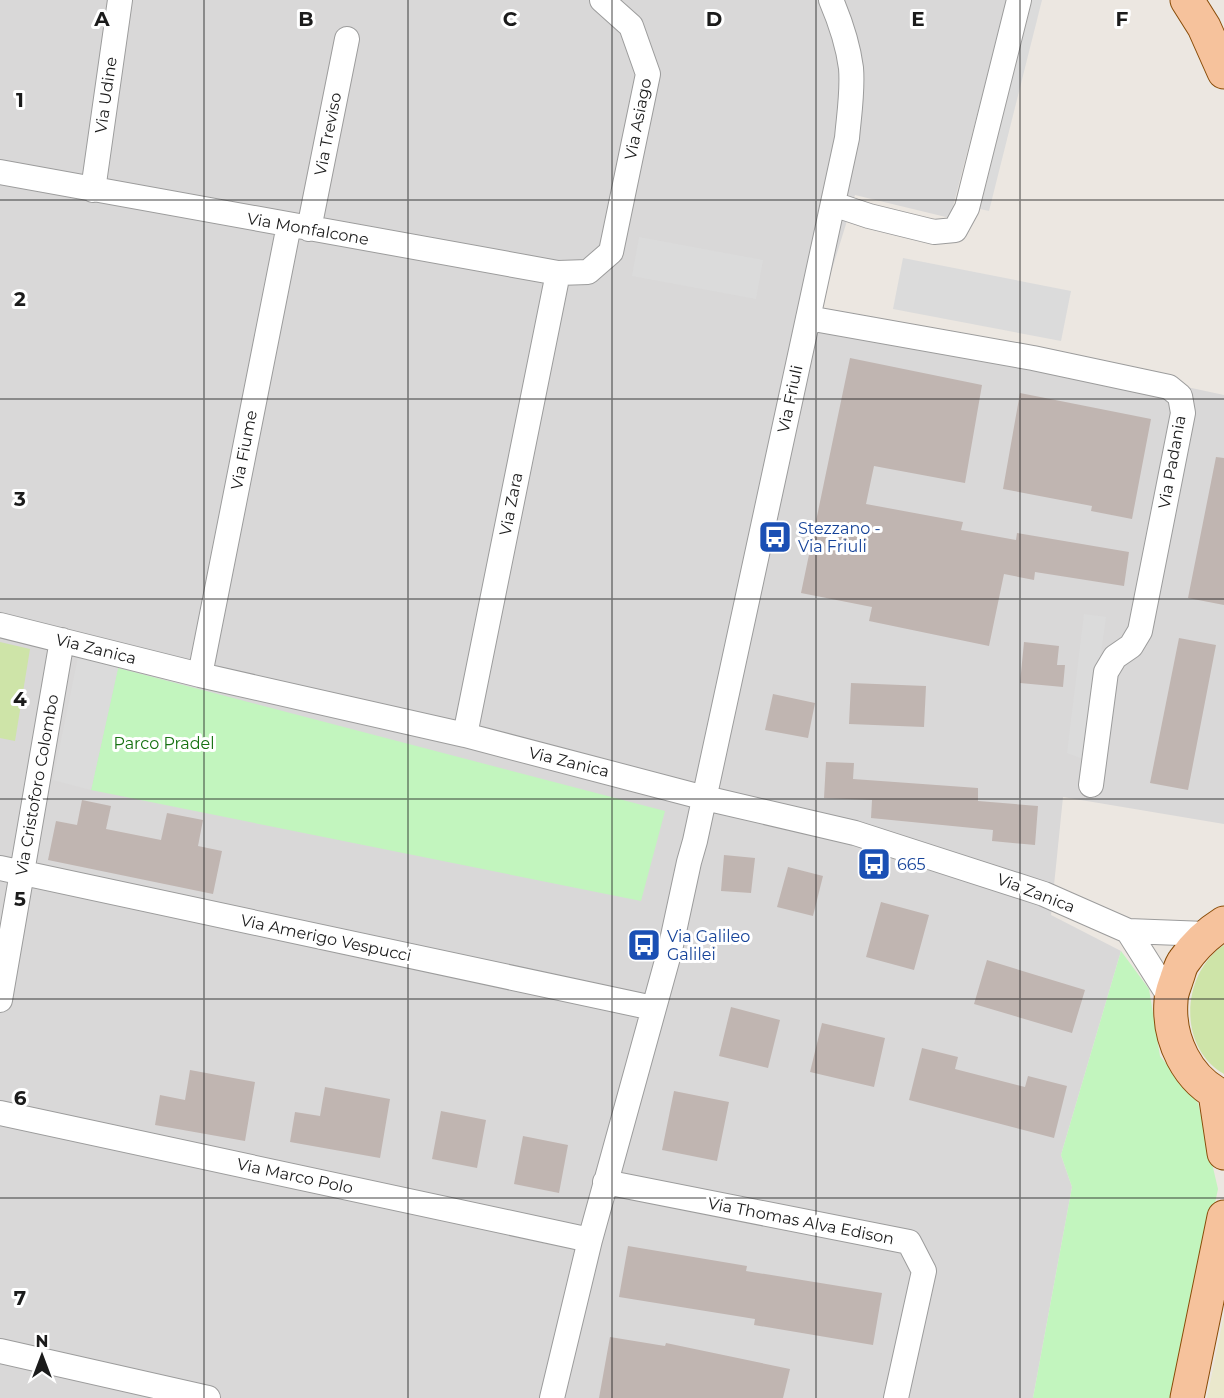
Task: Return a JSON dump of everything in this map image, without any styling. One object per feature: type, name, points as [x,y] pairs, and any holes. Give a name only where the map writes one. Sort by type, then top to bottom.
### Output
[{"type":"main road","points":[[1187,0],[1203,27],[1224,72]]},
{"type":"main road","points":[[1215,928],[1182,963],[1171,999],[1171,1026],[1179,1052],[1194,1075],[1219,1095],[1224,1153]]},
{"type":"main road","points":[[1187,1398],[1224,1217]]},
{"type":"street","name":"Via Udine","points":[[93,190],[120,0]]},
{"type":"street","name":"Via Asiago","points":[[602,0],[631,26],[648,75],[611,252]]},
{"type":"street","name":"Via Friuli","points":[[705,798],[847,138],[851,102],[851,68],[839,19],[831,0]]},
{"type":"street","points":[[832,204],[934,232],[955,230],[967,208],[1019,0]]},
{"type":"street","name":"Via Treviso","points":[[299,227],[347,39]]},
{"type":"street","name":"Via Monfalcone","points":[[0,172],[558,273],[588,272],[611,252]]},
{"type":"street","name":"Via Fiume","points":[[200,675],[299,227]]},
{"type":"street","name":"Via Zara","points":[[465,735],[558,273]]},
{"type":"street","name":"Via Padania","points":[[808,318],[1033,358],[1169,387],[1180,396],[1183,413],[1140,631],[1131,646],[1115,657],[1106,672],[1091,785]]},
{"type":"street","name":"Via Zanica","points":[[0,625],[200,675],[465,735],[705,798],[855,833],[1044,894],[1128,931],[1215,928]]},
{"type":"street","name":"Via Cristoforo Colombo","points":[[0,1000],[11,870],[62,640]]},
{"type":"street","points":[[552,1398],[605,1182],[670,950],[705,798]]},
{"type":"street","name":"Via Amerigo Vespucci","points":[[11,870],[653,1008]]},
{"type":"street","points":[[1128,931],[1171,999]]},
{"type":"street","name":"Via Marco Polo","points":[[0,1113],[590,1240]]},
{"type":"street","name":"Via Thomas Alva Edison","points":[[605,1182],[909,1242],[924,1271],[896,1398]]},
{"type":"street","points":[[0,1351],[208,1398]]},
{"type":"shaded area","points":[[0,0],[1007,0],[950,218],[855,195],[820,308],[1224,395],[1224,824],[1063,797],[1051,915],[1121,951],[1061,1155],[1072,1187],[1033,1398],[0,1398]]},
{"type":"shaded area","points":[[1032,0],[1042,0],[989,211],[980,209]]},
{"type":"shaded area","points":[[639,237],[763,260],[756,299],[632,276]]},
{"type":"shaded area","points":[[903,258],[1071,291],[1061,341],[893,309]]},
{"type":"shaded area","points":[[1084,614],[1106,617],[1086,760],[1067,753]]},
{"type":"shaded area","points":[[78,657],[118,668],[91,790],[53,780]]},
{"type":"shaded area","points":[[1224,1315],[1224,1398],[1207,1398]]},
{"type":"green space","points":[[0,642],[30,649],[15,741],[0,738]]},
{"type":"green space","name":"Parco Pradel","points":[[118,668],[665,811],[641,901],[91,790]]},
{"type":"green space","points":[[1224,945],[1224,1074],[1209,1062],[1198,1047],[1192,1029],[1190,1010],[1199,974],[1210,958]]},
{"type":"green space","points":[[1121,951],[1149,989],[1160,1056],[1198,1103],[1218,1189],[1173,1398],[1033,1398],[1072,1187],[1061,1155]]},
{"type":"building","points":[[850,358],[982,385],[965,483],[874,466],[866,504],[963,522],[961,530],[1016,540],[1017,533],[1129,552],[1124,586],[1035,572],[1034,580],[1004,574],[989,646],[869,621],[872,607],[801,593]]},
{"type":"building","points":[[1020,393],[1151,419],[1132,519],[1091,511],[1092,506],[1003,489]]},
{"type":"building","points":[[1216,457],[1224,458],[1224,605],[1188,598]]},
{"type":"building","points":[[1179,638],[1216,645],[1188,790],[1150,783]]},
{"type":"building","points":[[1024,642],[1059,646],[1057,665],[1065,665],[1063,687],[1020,683]]},
{"type":"building","points":[[851,683],[926,686],[924,727],[849,724]]},
{"type":"building","points":[[773,694],[815,703],[808,738],[765,730]]},
{"type":"building","points":[[826,762],[854,763],[853,779],[978,788],[978,801],[1038,806],[1035,845],[992,841],[993,830],[871,818],[872,800],[824,798]]},
{"type":"building","points":[[82,800],[111,806],[106,829],[161,840],[167,813],[203,820],[198,846],[222,851],[213,894],[48,860],[56,821],[77,825]]},
{"type":"building","points":[[724,855],[755,858],[751,893],[721,891]]},
{"type":"building","points":[[788,867],[823,876],[813,916],[777,907]]},
{"type":"building","points":[[881,902],[929,915],[914,970],[866,957]]},
{"type":"building","points":[[987,960],[1085,990],[1072,1033],[974,1004]]},
{"type":"building","points":[[731,1007],[780,1020],[768,1068],[719,1056]]},
{"type":"building","points":[[822,1023],[885,1038],[874,1087],[810,1072]]},
{"type":"building","points":[[922,1048],[958,1057],[955,1069],[1025,1087],[1028,1076],[1067,1086],[1054,1138],[909,1100]]},
{"type":"building","points":[[190,1070],[255,1082],[245,1141],[155,1125],[160,1095],[185,1100]]},
{"type":"building","points":[[325,1087],[390,1099],[380,1158],[290,1142],[295,1112],[320,1116]]},
{"type":"building","points":[[674,1091],[729,1102],[717,1161],[662,1150]]},
{"type":"building","points":[[441,1111],[486,1120],[477,1168],[432,1159]]},
{"type":"building","points":[[523,1136],[568,1145],[559,1193],[514,1184]]},
{"type":"building","points":[[628,1246],[747,1266],[746,1271],[882,1293],[873,1345],[754,1325],[755,1319],[619,1297]]},
{"type":"building","points":[[610,1337],[665,1346],[666,1343],[790,1369],[783,1398],[599,1398]]},
{"type":"place","name":"Stezzano - Via Friuli","points":[[775,537]]},
{"type":"place","name":"665","points":[[874,864]]},
{"type":"place","name":"Via Galileo Galilei","points":[[644,945]]}]
